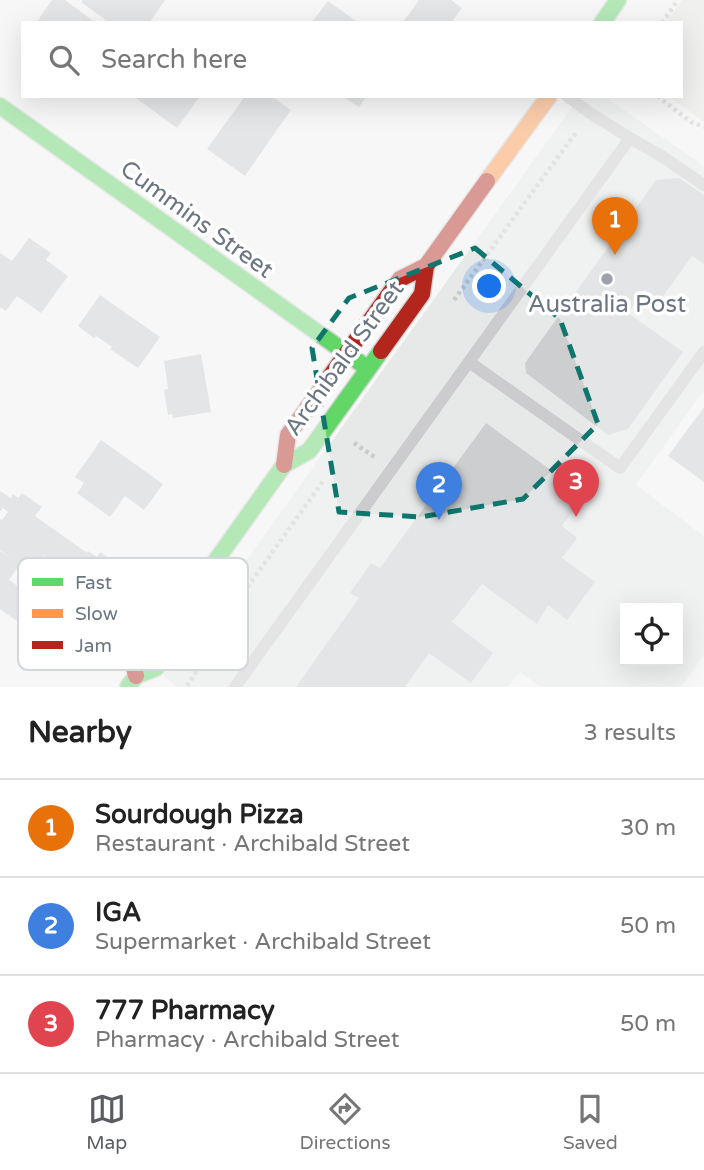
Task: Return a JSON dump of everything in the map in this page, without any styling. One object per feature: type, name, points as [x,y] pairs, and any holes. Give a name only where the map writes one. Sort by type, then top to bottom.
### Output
[{"type":"street","points":[[603,21],[618,0]]},
{"type":"street","name":"Archibald Street","points":[[284,465],[288,435],[346,353],[400,279],[426,266],[548,98]]},
{"type":"street","name":"Cummins Street","points":[[0,106],[367,369]]},
{"type":"street","name":"Archibald Street","points":[[218,558],[284,465],[309,451],[422,294],[426,266]]},
{"type":"street","name":"Archibald Street","points":[[132,682],[153,670]]},
{"type":"lane","points":[[570,98],[704,185]]},
{"type":"lane","points":[[248,669],[630,138]]},
{"type":"lane","points":[[469,362],[620,468],[704,352]]},
{"type":"lane","points":[[235,687],[247,670]]},
{"type":"lane","points":[[132,682],[152,687]]},
{"type":"path","points":[[663,21],[678,0]]},
{"type":"path","points":[[660,98],[691,122],[704,127]]},
{"type":"path","points":[[352,442],[376,458]]},
{"type":"highlighted area","points":[[475,248],[560,319],[598,424],[523,499],[421,517],[339,512],[312,348],[349,298]]},
{"type":"shaded area","points":[[682,0],[704,0],[704,122],[671,98],[683,98],[683,21],[667,21]]},
{"type":"shaded area","points":[[579,98],[607,98],[704,166],[704,390],[636,485],[704,536],[704,655],[681,687],[540,687],[520,672],[508,687],[178,687],[163,676],[167,670],[248,670],[248,558]]},
{"type":"building","points":[[52,0],[65,0],[93,21],[37,21]]},
{"type":"building","points":[[165,0],[150,21],[107,21],[81,2]]},
{"type":"building","points":[[419,0],[451,0],[462,8],[452,21],[404,21]]},
{"type":"building","points":[[328,1],[356,21],[313,21]]},
{"type":"building","points":[[136,98],[199,98],[177,128]]},
{"type":"building","points":[[244,98],[274,98],[291,110],[245,176],[207,149]]},
{"type":"building","points":[[345,98],[366,98],[359,107]]},
{"type":"building","points":[[679,178],[704,195],[704,264],[692,256],[661,299],[645,290],[628,313],[683,352],[628,429],[608,435],[526,373],[525,363],[656,180]]},
{"type":"building","points":[[29,238],[51,253],[46,260],[68,276],[41,313],[17,296],[6,311],[0,307],[0,253],[12,261]]},
{"type":"building","points":[[100,295],[160,337],[138,368],[110,349],[112,347],[78,326]]},
{"type":"building","points":[[201,354],[211,412],[173,418],[172,414],[168,415],[164,390],[168,389],[164,361]]},
{"type":"building","points":[[704,407],[704,482],[668,456]]},
{"type":"building","points":[[486,423],[585,495],[562,526],[577,538],[562,558],[595,582],[567,620],[548,605],[537,624],[482,584],[452,622],[493,653],[471,683],[429,653],[405,687],[296,687],[359,598],[350,593],[371,563],[380,568]]},
{"type":"building","points":[[101,440],[163,484],[144,510],[125,496],[110,517],[77,493],[84,483],[75,477]]},
{"type":"building","points":[[0,491],[11,498],[13,494],[18,498],[22,493],[42,507],[35,516],[87,553],[88,551],[97,557],[100,552],[109,558],[18,558],[18,567],[9,580],[18,586],[18,622],[0,609],[0,551],[12,559],[0,550],[0,519],[8,512],[3,508],[0,512]]},
{"type":"traffic: fast","points":[[603,21],[618,0]]},
{"type":"traffic: fast","points":[[0,106],[363,365]]},
{"type":"traffic: fast","points":[[218,558],[284,465],[309,451],[381,351]]},
{"type":"traffic: fast","points":[[128,687],[136,676],[151,670]]},
{"type":"traffic: slow","points":[[487,181],[548,98]]},
{"type":"traffic: jam","points":[[284,465],[288,435],[400,279],[426,266],[487,181]]},
{"type":"traffic: jam","points":[[381,351],[422,294],[426,266]]},
{"type":"traffic: jam","points":[[135,670],[136,676]]},
{"type":"place","name":"Sourdough Pizza","points":[[615,255]]},
{"type":"place","name":"Australia Post","points":[[607,279]]},
{"type":"place","name":"777 Pharmacy","points":[[576,517]]},
{"type":"place","name":"IGA","points":[[439,520]]}]
